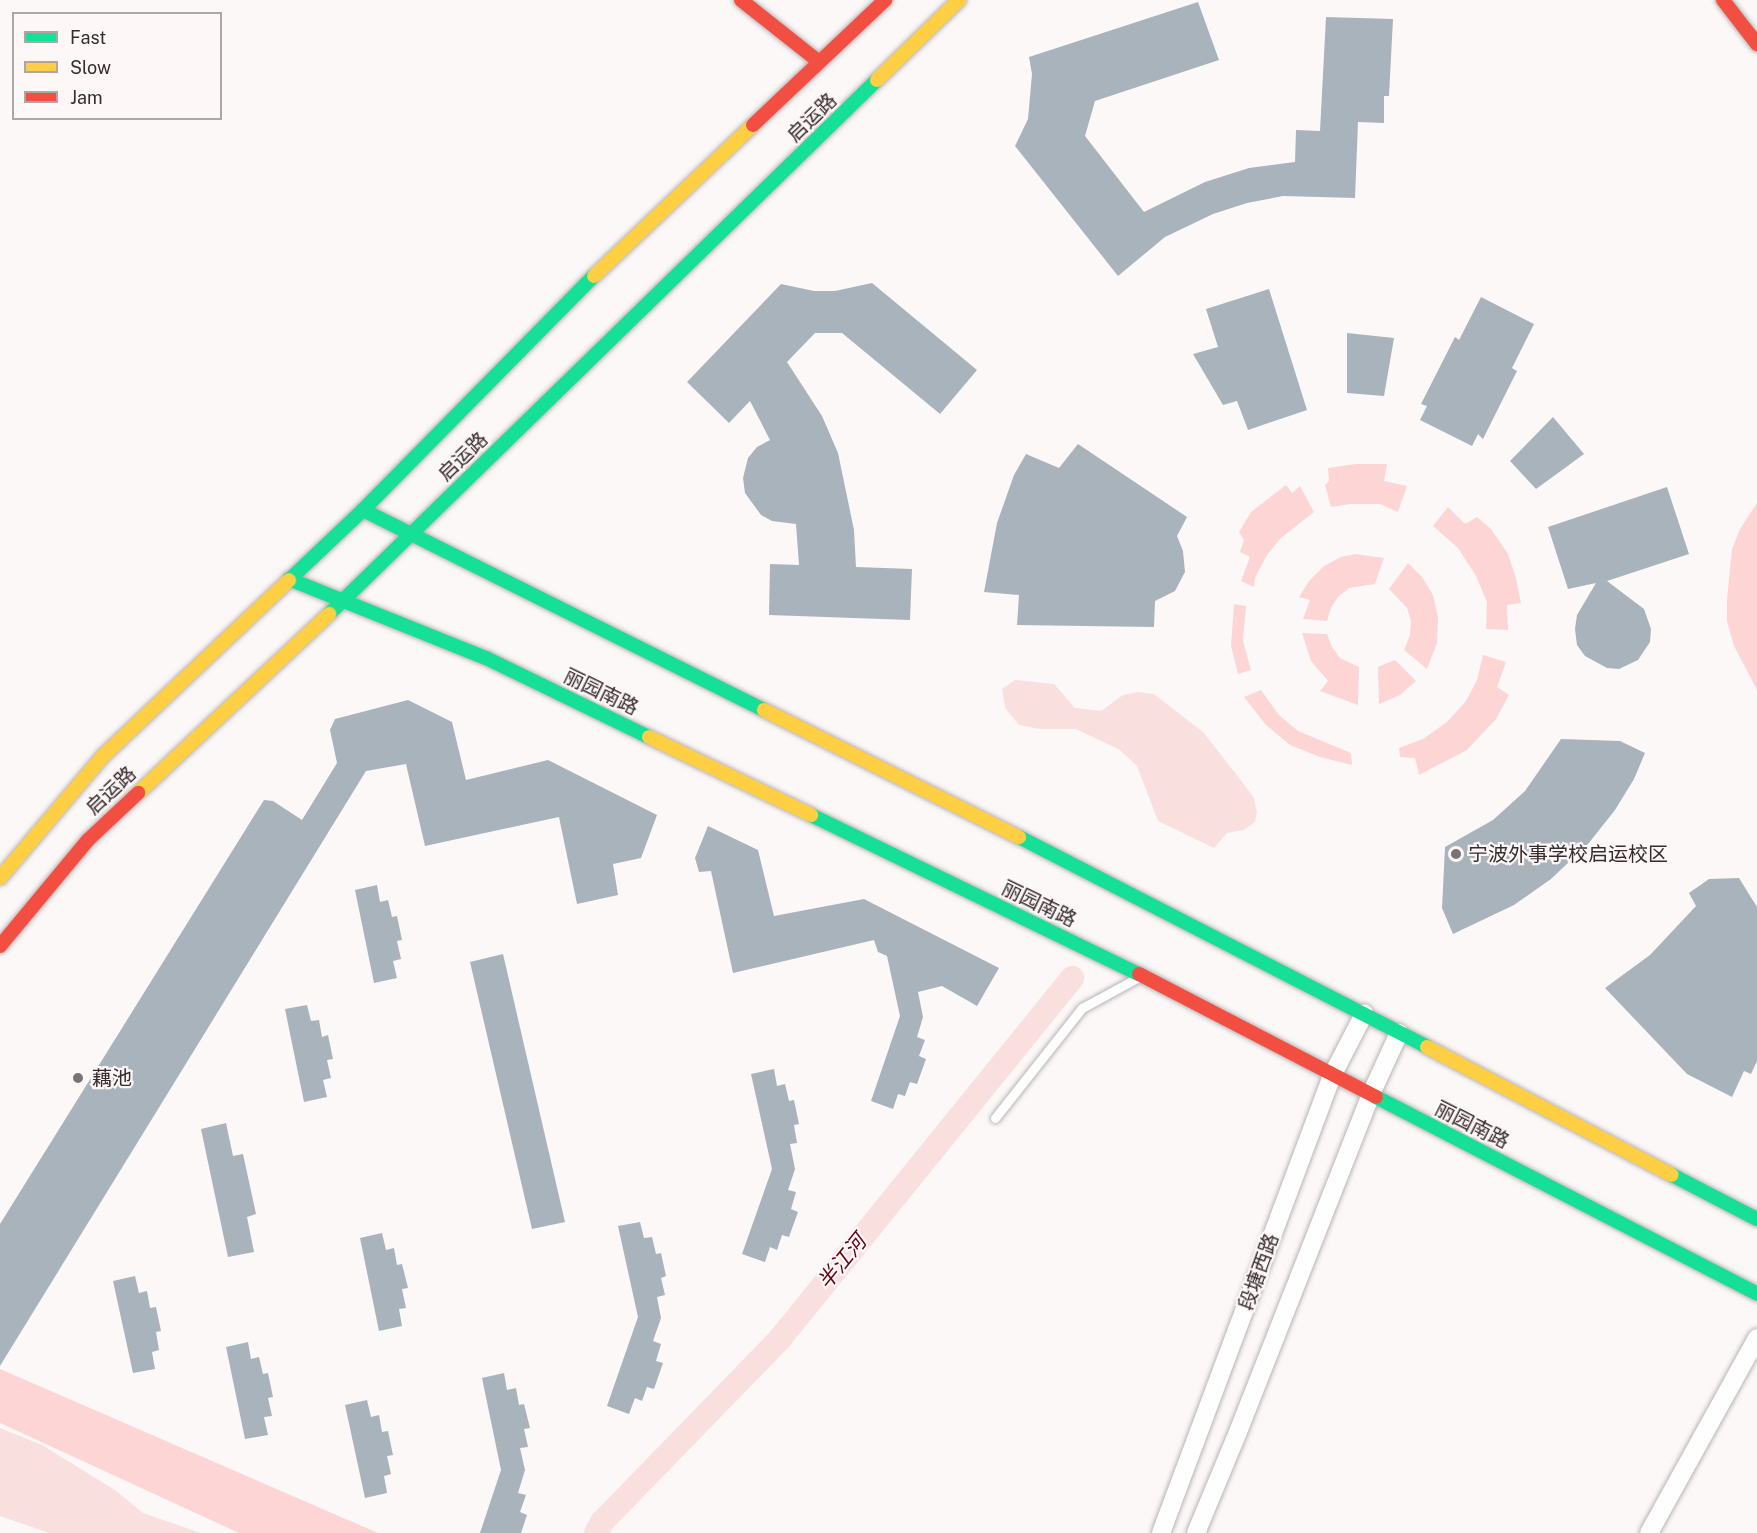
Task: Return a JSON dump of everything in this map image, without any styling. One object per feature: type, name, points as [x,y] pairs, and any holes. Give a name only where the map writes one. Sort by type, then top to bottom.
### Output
[{"type":"main road","points":[[741,0],[818,61]]},
{"type":"main road","name":"启运路","points":[[0,878],[103,756],[363,510],[602,268],[885,0]]},
{"type":"main road","name":"启运路","points":[[0,946],[88,840],[344,600],[959,0]]},
{"type":"main road","points":[[1723,0],[1757,44]]},
{"type":"main road","points":[[363,510],[1110,882],[1757,1219]]},
{"type":"main road","name":"丽园南路","points":[[288,579],[486,658],[1142,975],[1757,1294]]},
{"type":"street","name":"段塘西路","points":[[1167,1531],[1333,1074],[1364,1014]]},
{"type":"street","name":"段塘西路","points":[[1196,1533],[1371,1094],[1399,1033]]},
{"type":"street","points":[[1649,1533],[1757,1338]]},
{"type":"lane","points":[[995,1118],[1082,1008],[1142,975]]},
{"type":"shaded area","points":[[1356,464],[1387,464],[1384,481],[1407,486],[1398,512],[1380,504],[1350,504],[1331,507],[1325,485],[1329,481],[1328,468]]},
{"type":"shaded area","points":[[1286,485],[1292,493],[1300,486],[1314,512],[1281,538],[1267,555],[1255,578],[1254,587],[1241,581],[1250,557],[1240,552],[1244,540],[1239,532],[1251,512]]},
{"type":"shaded area","points":[[1757,503],[1757,690],[1734,646],[1727,621],[1727,600],[1732,549],[1740,529]]},
{"type":"shaded area","points":[[1448,507],[1465,524],[1477,517],[1491,529],[1508,554],[1521,603],[1507,605],[1508,630],[1486,629],[1487,602],[1476,576],[1458,548],[1433,526]]},
{"type":"shaded area","points":[[1355,554],[1384,558],[1375,584],[1349,588],[1338,597],[1327,621],[1303,619],[1310,600],[1299,597],[1309,581],[1324,566],[1341,557]]},
{"type":"shaded area","points":[[1408,563],[1422,577],[1433,595],[1438,617],[1437,643],[1427,669],[1404,650],[1410,635],[1411,621],[1407,608],[1389,589]]},
{"type":"shaded area","points":[[1234,604],[1246,606],[1243,641],[1251,670],[1238,674],[1231,646]]},
{"type":"shaded area","points":[[1302,633],[1327,634],[1340,658],[1359,667],[1358,705],[1320,691],[1328,681],[1311,661]]},
{"type":"shaded area","points":[[1483,655],[1506,662],[1497,687],[1509,695],[1496,719],[1467,750],[1419,775],[1415,758],[1400,757],[1399,748],[1423,739],[1447,722],[1466,701],[1477,680]]},
{"type":"shaded area","points":[[1395,660],[1416,681],[1400,695],[1379,704],[1378,667]]},
{"type":"shaded area","points":[[1015,680],[1054,684],[1075,708],[1101,711],[1123,695],[1138,692],[1154,694],[1203,732],[1254,798],[1257,812],[1255,822],[1244,830],[1227,833],[1214,848],[1158,821],[1137,766],[1120,750],[1076,729],[1040,729],[1019,725],[1005,708],[1002,689]]},
{"type":"shaded area","points":[[1261,690],[1279,715],[1298,731],[1351,753],[1352,765],[1320,757],[1290,745],[1266,725],[1244,697]]},
{"type":"shaded area","points":[[0,1369],[378,1533],[239,1533],[0,1423]]},
{"type":"shaded area","points":[[0,1428],[42,1445],[115,1490],[143,1513],[201,1533],[49,1533],[0,1516]]},
{"type":"building","points":[[1198,2],[1219,60],[1095,101],[1085,136],[1144,212],[1205,182],[1249,168],[1295,162],[1296,130],[1320,131],[1326,17],[1393,19],[1389,96],[1384,96],[1384,123],[1358,122],[1355,198],[1283,196],[1247,203],[1213,214],[1165,237],[1118,276],[1015,146],[1028,119],[1032,74],[1029,57]]},
{"type":"building","points":[[872,283],[977,370],[940,414],[842,333],[815,333],[787,362],[822,416],[838,453],[854,530],[856,567],[912,569],[910,620],[769,615],[770,564],[799,565],[796,524],[772,521],[761,515],[745,493],[743,478],[748,458],[757,447],[770,440],[750,401],[729,423],[687,382],[781,284],[814,291],[835,291]]},
{"type":"building","points":[[1269,289],[1307,410],[1248,430],[1237,401],[1223,405],[1193,354],[1218,347],[1206,309]]},
{"type":"building","points":[[1481,297],[1534,324],[1512,368],[1517,371],[1483,439],[1478,434],[1472,446],[1420,420],[1427,406],[1421,404],[1455,337],[1459,340]]},
{"type":"building","points":[[1347,333],[1394,338],[1384,396],[1347,393]]},
{"type":"building","points":[[1553,417],[1584,454],[1536,489],[1510,461]]},
{"type":"building","points":[[1078,444],[1187,517],[1177,536],[1183,551],[1185,572],[1175,591],[1155,601],[1154,627],[1017,625],[1019,595],[984,592],[997,523],[1014,475],[1026,454],[1059,468]]},
{"type":"building","points":[[1667,487],[1689,554],[1607,581],[1644,609],[1651,629],[1650,642],[1638,660],[1619,669],[1607,668],[1585,656],[1577,645],[1575,629],[1577,615],[1596,583],[1568,589],[1548,527]]},
{"type":"building","points":[[408,700],[452,722],[466,780],[548,760],[657,815],[641,858],[613,864],[618,895],[577,904],[559,817],[425,846],[406,764],[366,771],[0,1366],[0,1224],[264,800],[273,801],[302,820],[337,763],[330,730],[335,719]]},
{"type":"building","points":[[1561,739],[1620,741],[1645,753],[1634,779],[1615,810],[1588,844],[1551,879],[1514,905],[1453,934],[1442,908],[1445,847],[1493,820],[1525,791]]},
{"type":"building","points":[[708,826],[758,850],[774,916],[864,899],[999,968],[977,1006],[942,986],[918,992],[923,1017],[917,1037],[925,1040],[919,1056],[926,1059],[917,1084],[910,1082],[905,1096],[898,1094],[893,1109],[871,1101],[900,1016],[887,956],[878,952],[874,940],[733,973],[711,871],[699,872],[695,858]]},
{"type":"building","points":[[1739,878],[1757,907],[1757,1061],[1751,1074],[1744,1071],[1732,1097],[1687,1074],[1605,988],[1650,955],[1696,906],[1689,893],[1709,879]]},
{"type":"building","points":[[377,885],[380,902],[388,900],[392,917],[397,916],[402,940],[397,941],[401,959],[393,961],[397,978],[374,983],[355,890]]},
{"type":"building","points":[[503,954],[565,1222],[532,1229],[470,962]]},
{"type":"building","points":[[307,1005],[311,1021],[319,1020],[322,1037],[328,1035],[333,1059],[327,1060],[331,1078],[323,1080],[327,1097],[304,1102],[285,1009]]},
{"type":"building","points":[[774,1069],[777,1086],[785,1084],[789,1101],[794,1100],[799,1124],[794,1125],[797,1143],[790,1144],[795,1169],[788,1190],[796,1192],[791,1209],[798,1212],[789,1237],[782,1235],[777,1250],[770,1247],[765,1262],[742,1254],[772,1169],[751,1074]]},
{"type":"building","points":[[226,1123],[233,1156],[243,1154],[256,1214],[247,1217],[254,1252],[228,1257],[201,1129]]},
{"type":"building","points":[[640,1222],[644,1238],[652,1237],[656,1254],[661,1253],[666,1276],[661,1278],[665,1295],[657,1297],[661,1318],[653,1341],[661,1344],[656,1361],[663,1363],[654,1389],[647,1387],[642,1401],[635,1398],[629,1414],[607,1406],[638,1317],[618,1226]]},
{"type":"building","points":[[382,1233],[386,1250],[394,1248],[397,1265],[402,1264],[408,1288],[402,1289],[406,1308],[399,1309],[402,1326],[379,1331],[360,1238]]},
{"type":"building","points":[[135,1276],[139,1293],[147,1291],[150,1308],[156,1307],[161,1331],[156,1332],[159,1350],[152,1352],[155,1369],[133,1373],[113,1281]]},
{"type":"building","points":[[248,1342],[251,1359],[259,1357],[263,1374],[268,1373],[273,1397],[268,1398],[272,1416],[264,1417],[268,1435],[245,1439],[226,1347]]},
{"type":"building","points":[[504,1373],[507,1390],[516,1388],[519,1405],[524,1404],[530,1428],[524,1429],[528,1447],[520,1448],[525,1470],[518,1493],[526,1495],[520,1512],[527,1515],[521,1533],[480,1533],[501,1470],[482,1378]]},
{"type":"building","points":[[367,1400],[371,1417],[379,1415],[382,1432],[388,1431],[393,1455],[387,1456],[391,1474],[384,1476],[387,1493],[365,1498],[345,1405]]},
{"type":"waterway","name":"半江河","points":[[596,1533],[602,1522],[779,1340],[1072,978]]},
{"type":"traffic: fast","points":[[329,614],[877,80]]},
{"type":"traffic: fast","points":[[289,580],[363,510],[594,276]]},
{"type":"traffic: fast","points":[[363,510],[764,710]]},
{"type":"traffic: fast","points":[[289,579],[486,658],[649,737]]},
{"type":"traffic: fast","points":[[811,815],[1139,974]]},
{"type":"traffic: fast","points":[[1019,837],[1427,1047]]},
{"type":"traffic: fast","points":[[1376,1097],[1757,1294]]},
{"type":"traffic: fast","points":[[1672,1175],[1757,1219]]},
{"type":"traffic: slow","points":[[877,80],[959,0]]},
{"type":"traffic: slow","points":[[594,276],[753,125]]},
{"type":"traffic: slow","points":[[0,878],[103,756],[289,580]]},
{"type":"traffic: slow","points":[[138,793],[329,614]]},
{"type":"traffic: slow","points":[[764,710],[1019,837]]},
{"type":"traffic: slow","points":[[649,737],[811,815]]},
{"type":"traffic: slow","points":[[1427,1047],[1672,1175]]},
{"type":"traffic: jam","points":[[741,0],[818,61]]},
{"type":"traffic: jam","points":[[753,125],[885,0]]},
{"type":"traffic: jam","points":[[1723,0],[1757,44]]},
{"type":"traffic: jam","points":[[0,946],[88,840],[138,793]]},
{"type":"traffic: jam","points":[[1139,974],[1376,1097]]},
{"type":"place","name":"宁波外事学校启运校区","points":[[1456,854]]},
{"type":"place","name":"藕池","points":[[78,1078]]}]
